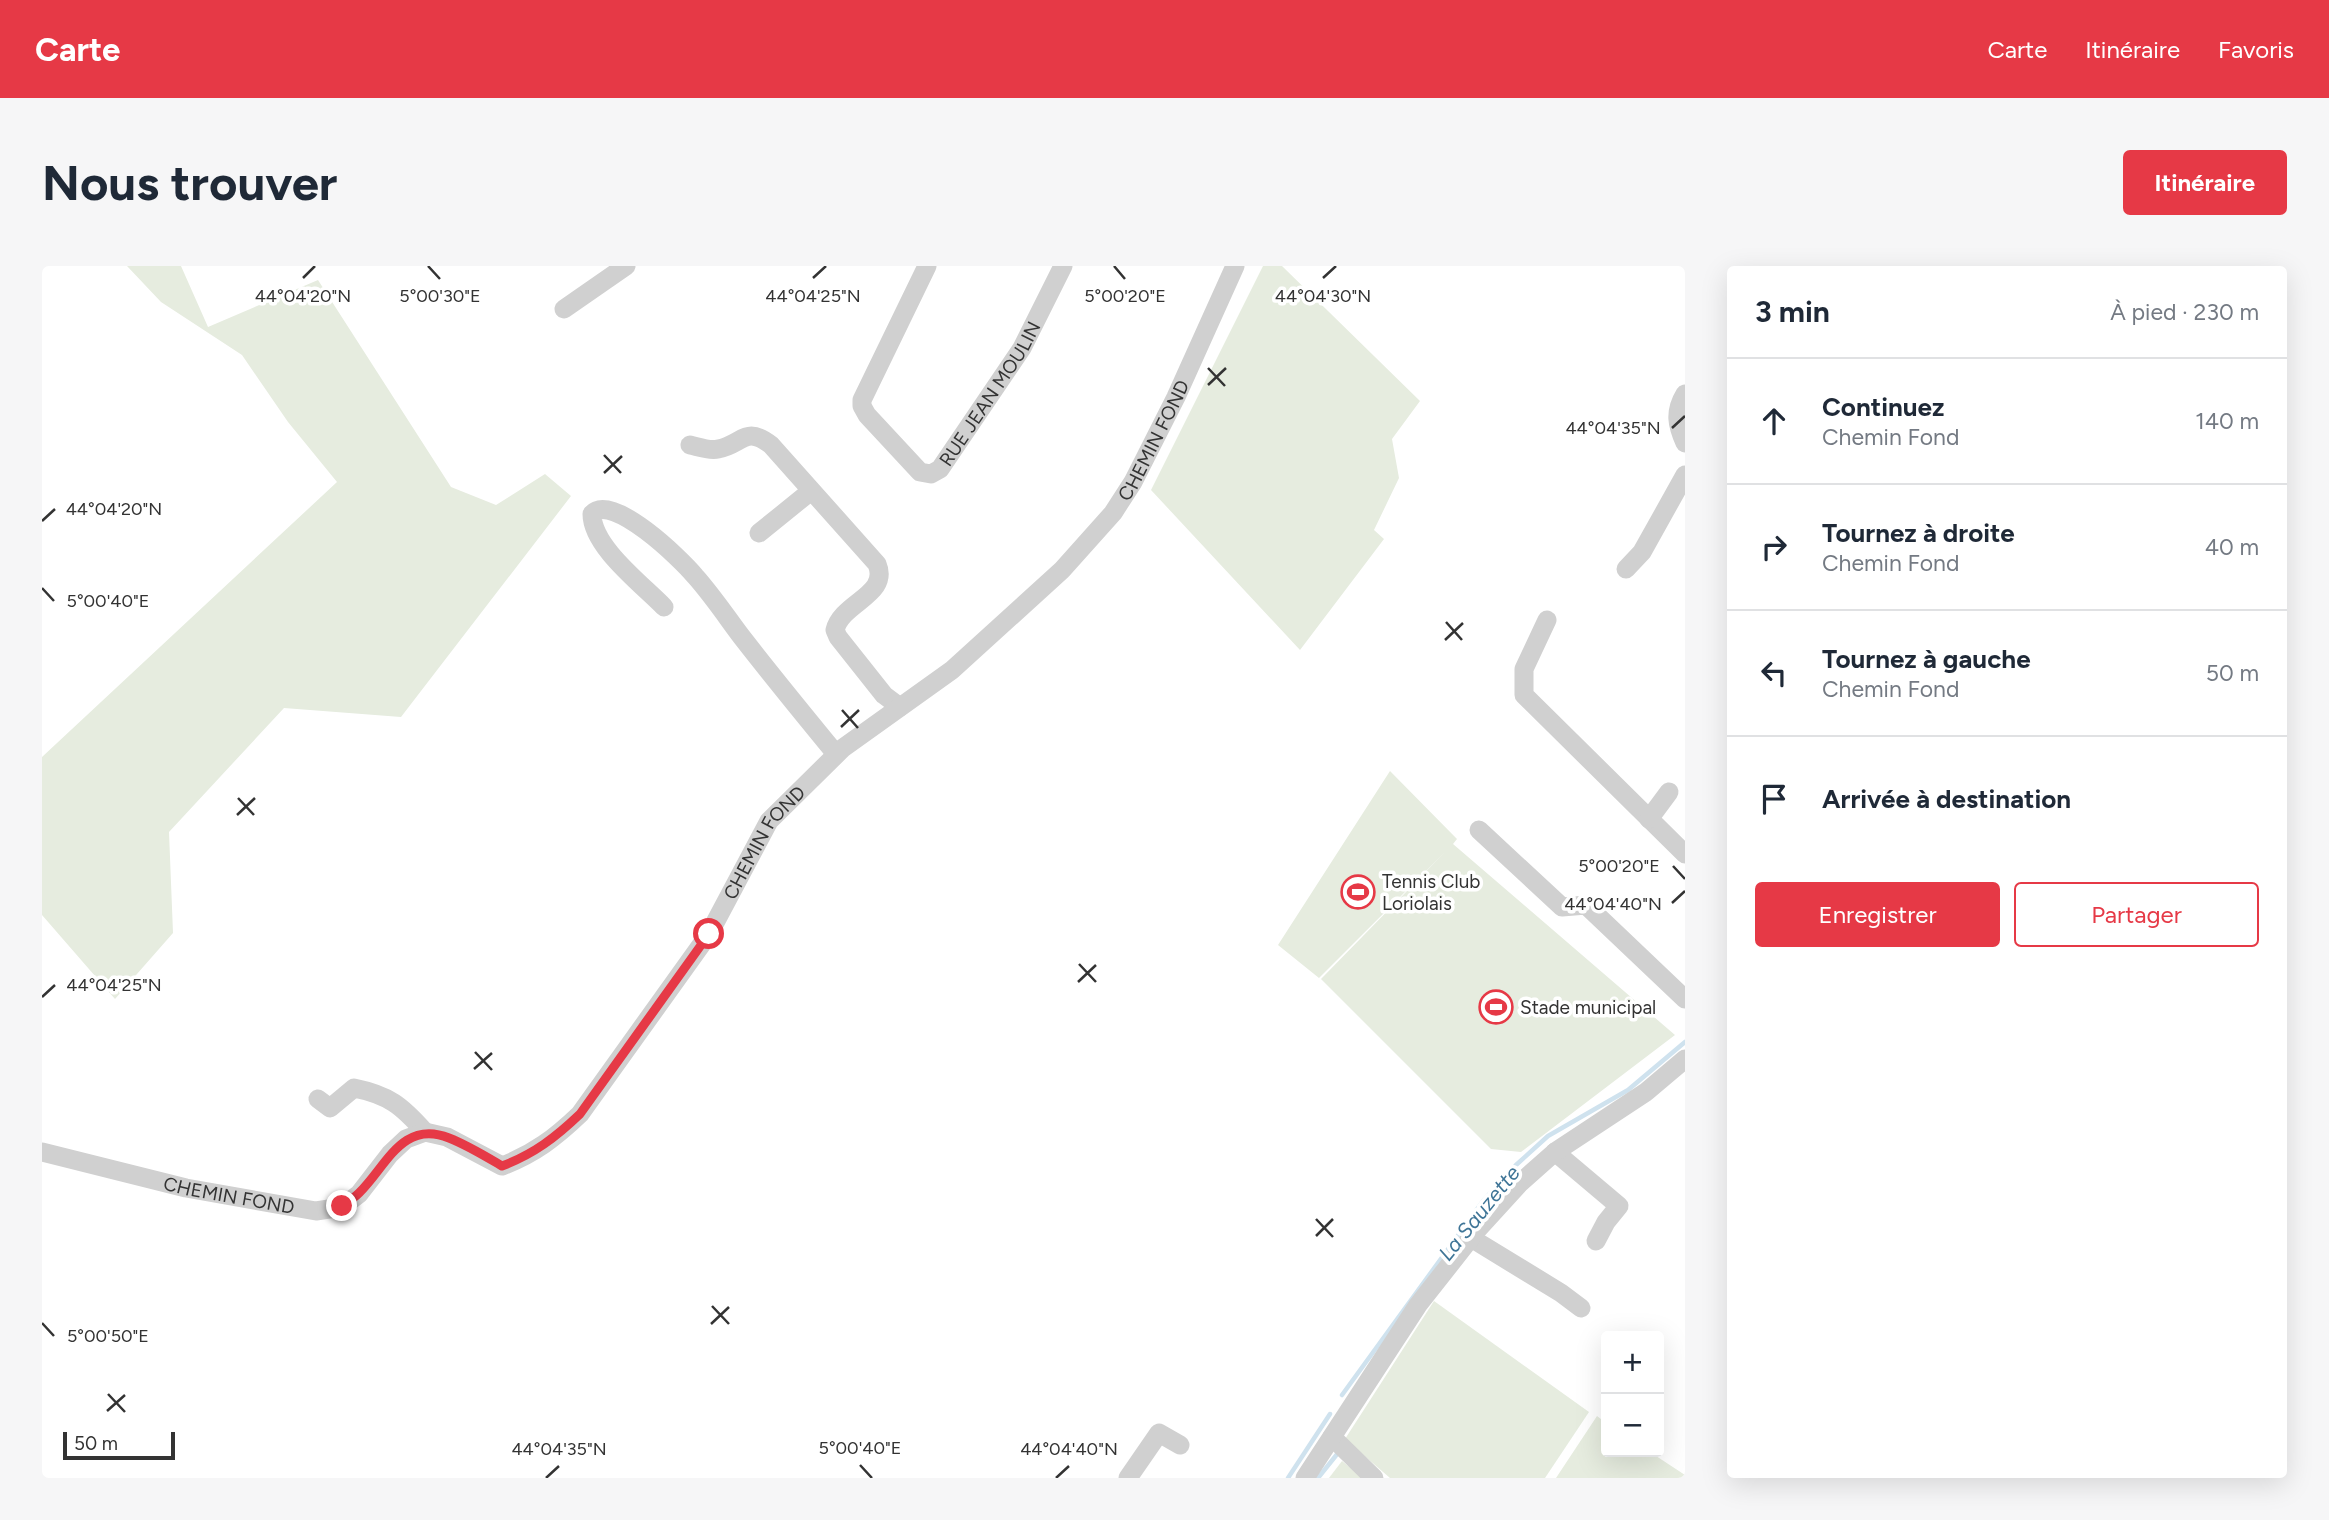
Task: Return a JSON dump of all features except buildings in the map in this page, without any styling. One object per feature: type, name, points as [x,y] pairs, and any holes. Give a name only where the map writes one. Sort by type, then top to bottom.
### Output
[{"type":"street","points":[[564,309],[626,266]]},
{"type":"street","name":"RUE JEAN MOULIN","points":[[927,266],[862,400],[862,407],[866,415],[920,472],[931,474],[940,469],[1022,348],[1063,266]]},
{"type":"street","name":"CHEMIN FOND","points":[[42,1152],[186,1188],[316,1211],[342,1206],[359,1194],[390,1154],[407,1139],[425,1132],[447,1137],[502,1166],[526,1157],[554,1139],[580,1114],[709,934],[769,821],[836,754],[951,670],[1062,570],[1113,513],[1133,482],[1176,397],[1235,266]]},
{"type":"street","points":[[1685,394],[1677,410],[1677,425],[1685,443]]},
{"type":"street","points":[[690,445],[707,450],[720,449],[748,435],[759,436],[771,444],[877,564],[880,572],[876,587],[842,615],[835,630],[884,695],[900,707]]},
{"type":"street","points":[[1626,569],[1642,552],[1685,475]]},
{"type":"street","points":[[759,533],[811,491]]},
{"type":"street","points":[[664,607],[616,560],[602,541],[592,520],[592,514],[596,510],[603,508],[625,517],[655,537],[694,575],[836,754]]},
{"type":"street","points":[[1547,620],[1524,669],[1524,695],[1685,854]]},
{"type":"street","points":[[1649,819],[1669,792]]},
{"type":"street","points":[[1479,830],[1562,907],[1586,905],[1685,999]]},
{"type":"street","points":[[1305,1478],[1418,1305],[1471,1238],[1519,1185],[1555,1152],[1646,1092],[1685,1059]]},
{"type":"street","points":[[318,1099],[330,1108],[354,1088],[377,1093],[405,1110],[425,1132]]},
{"type":"street","points":[[1555,1152],[1619,1206],[1596,1241]]},
{"type":"street","points":[[1471,1238],[1581,1308]]},
{"type":"street","points":[[1128,1478],[1159,1433],[1180,1445]]},
{"type":"street","points":[[1332,1437],[1374,1478]]},
{"type":"shaded area","points":[[127,266],[181,266],[208,327],[318,280],[451,487],[496,505],[545,474],[571,496],[401,717],[284,708],[169,832],[173,933],[115,999],[42,915],[42,757],[337,482],[288,422],[242,355],[161,302]]},
{"type":"shaded area","points":[[1263,266],[1282,266],[1420,401],[1392,439],[1399,478],[1374,530],[1384,539],[1300,650],[1151,490]]},
{"type":"shaded area","name":"Stade municipal","points":[[1390,771],[1457,839],[1453,844],[1675,1035],[1521,1152],[1491,1149],[1321,979],[1445,852],[1319,978],[1278,945]]},
{"type":"shaded area","points":[[1434,1301],[1589,1412],[1545,1478],[1390,1478],[1345,1439]]},
{"type":"shaded area","points":[[1597,1416],[1601,1419],[1601,1457],[1658,1457],[1685,1475],[1685,1478],[1556,1478]]},
{"type":"shaded area","points":[[1342,1461],[1363,1478],[1329,1478]]},
{"type":"waterway","name":"La Sauzette","points":[[1342,1395],[1483,1201],[1516,1165],[1548,1136],[1628,1090],[1685,1042]]},
{"type":"waterway","name":"La Sauzette","points":[[1288,1478],[1330,1414]]},
{"type":"waterway","points":[[1318,1478],[1338,1453]]},
{"type":"place","name":"Tennis Club Loriolais","points":[[1358,892]]},
{"type":"place","name":"Stade municipal","points":[[1496,1007]]},
{"type":"route","points":[[342,1206],[359,1194],[390,1154],[407,1139],[425,1132],[447,1137],[502,1166],[526,1157],[554,1139],[580,1114],[709,934]]}]
